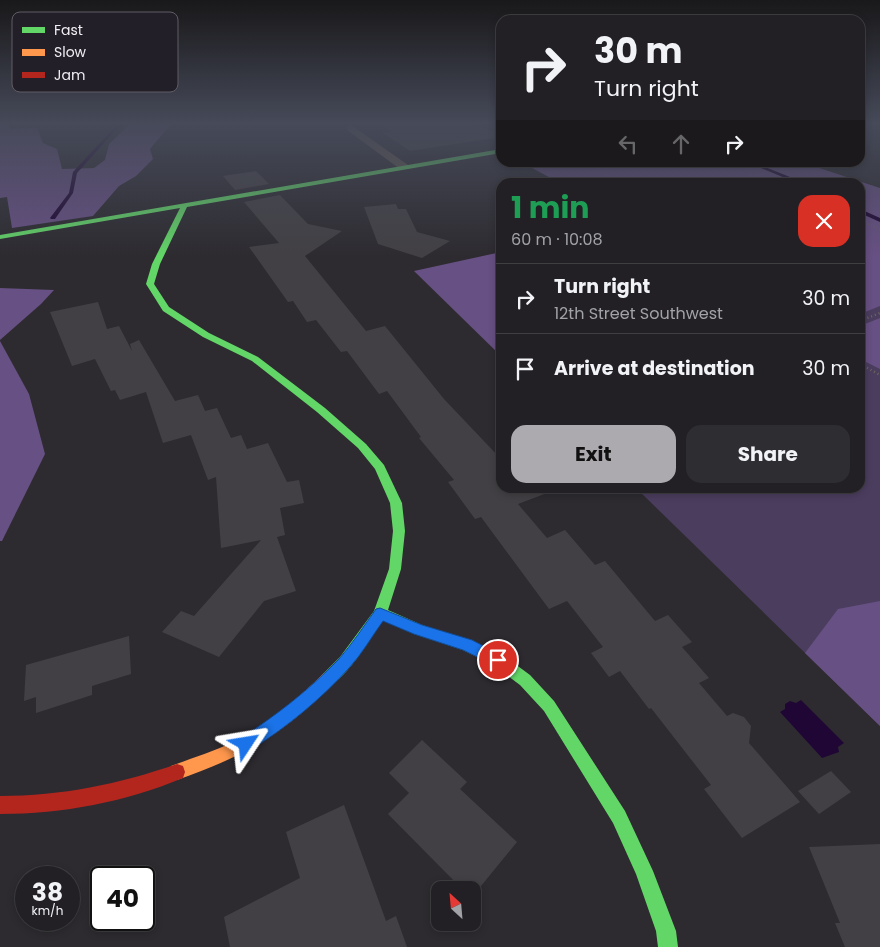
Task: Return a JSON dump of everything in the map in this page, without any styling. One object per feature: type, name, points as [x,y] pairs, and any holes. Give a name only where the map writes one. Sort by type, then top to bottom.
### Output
[{"type":"street","points":[[0,237],[403,167]]},
{"type":"street","points":[[0,805],[28,806],[75,801],[140,786],[219,757],[246,744],[280,722],[307,700],[345,662],[380,614],[395,569],[399,531],[396,503],[380,468],[362,446],[322,410],[255,359],[206,335],[166,309],[150,284],[152,268],[181,218],[184,206]]},
{"type":"street","points":[[380,614],[419,630],[467,645],[498,660],[525,680],[549,706],[619,817],[644,870],[666,931],[668,947]]},
{"type":"path","points":[[595,167],[613,178]]},
{"type":"path","points":[[745,167],[763,178]]},
{"type":"path","points":[[865,222],[880,229]]},
{"type":"path","points":[[865,319],[880,313]]},
{"type":"path","points":[[865,367],[880,375]]},
{"type":"shaded area","points":[[0,167],[62,167],[62,169],[145,167],[136,176],[119,186],[93,216],[12,228],[7,197],[0,198]]},
{"type":"shaded area","points":[[531,167],[817,167],[850,178],[551,178]]},
{"type":"shaded area","points":[[865,183],[880,188],[880,306],[865,312]]},
{"type":"shaded area","points":[[865,212],[880,218],[880,726],[641,493],[865,493]]},
{"type":"shaded area","points":[[496,253],[496,351],[414,271]]},
{"type":"shaded area","points":[[0,288],[54,290],[0,340]]},
{"type":"shaded area","points":[[880,318],[880,369],[865,362],[865,324]]},
{"type":"shaded area","points":[[0,341],[29,394],[45,454],[2,541],[0,541]]},
{"type":"shaded area","points":[[880,601],[880,726],[805,653],[838,609]]},
{"type":"shaded area","points":[[801,700],[844,743],[838,747],[839,752],[822,758],[780,712],[785,709],[785,704],[790,701],[796,703]]},
{"type":"building","points":[[256,171],[269,184],[235,190],[223,176]]},
{"type":"building","points":[[280,195],[308,224],[342,231],[305,256],[366,331],[385,326],[444,399],[496,454],[496,493],[547,493],[518,504],[547,538],[565,530],[595,565],[605,561],[655,621],[668,615],[692,642],[682,647],[709,678],[699,683],[727,716],[733,713],[744,717],[751,726],[749,743],[800,802],[742,838],[704,789],[711,785],[651,708],[649,709],[620,671],[609,677],[591,653],[603,647],[567,601],[549,609],[481,517],[475,519],[448,482],[454,480],[419,438],[421,437],[387,391],[379,394],[347,351],[341,352],[316,320],[307,322],[293,301],[288,302],[249,247],[279,243],[244,202]]},
{"type":"building","points":[[396,204],[398,209],[406,209],[417,232],[450,241],[422,258],[378,244],[364,207]]},
{"type":"building","points":[[98,302],[107,329],[119,326],[132,351],[130,344],[139,340],[175,401],[198,395],[205,411],[217,408],[231,438],[241,435],[247,449],[268,443],[287,482],[299,480],[304,503],[280,508],[285,535],[277,537],[296,591],[264,601],[219,657],[162,632],[181,611],[194,616],[261,540],[221,548],[216,477],[208,480],[191,435],[163,443],[146,392],[120,400],[115,390],[111,391],[95,359],[72,366],[50,312]]},
{"type":"building","points":[[129,636],[131,674],[92,686],[92,695],[36,713],[36,697],[24,701],[26,665]]},
{"type":"building","points":[[422,740],[467,782],[460,789],[517,842],[481,886],[481,881],[454,881],[388,814],[409,793],[389,773]]},
{"type":"building","points":[[831,771],[851,792],[819,814],[798,791]]},
{"type":"building","points":[[344,805],[386,921],[396,916],[407,947],[230,947],[224,917],[300,878],[286,832]]},
{"type":"building","points":[[880,844],[880,947],[845,947],[835,923],[840,923],[809,847]]},
{"type":"waterway","points":[[53,218],[71,193],[75,173],[80,167]]},
{"type":"waterway","points":[[761,167],[788,178]]},
{"type":"waterway","points":[[865,213],[880,220]]},
{"type":"traffic: fast","points":[[0,237],[407,167]]},
{"type":"traffic: fast","points":[[184,206],[176,226],[160,254],[152,273],[150,284],[166,309],[206,335],[255,359],[321,410],[362,446],[380,468],[396,503],[399,531],[395,569],[380,613],[345,662],[328,679]]},
{"type":"traffic: fast","points":[[380,613],[419,630],[467,645],[498,660],[525,680],[549,706],[619,817],[644,871],[666,931],[668,947]]},
{"type":"traffic: slow","points":[[177,772],[221,756],[257,737],[289,714],[328,679]]},
{"type":"traffic: jam","points":[[0,805],[45,804],[90,797],[156,780],[177,772]]},
{"type":"route","points":[[246,744],[280,722],[307,700],[345,662],[380,614],[419,630],[467,645],[498,660]]}]
